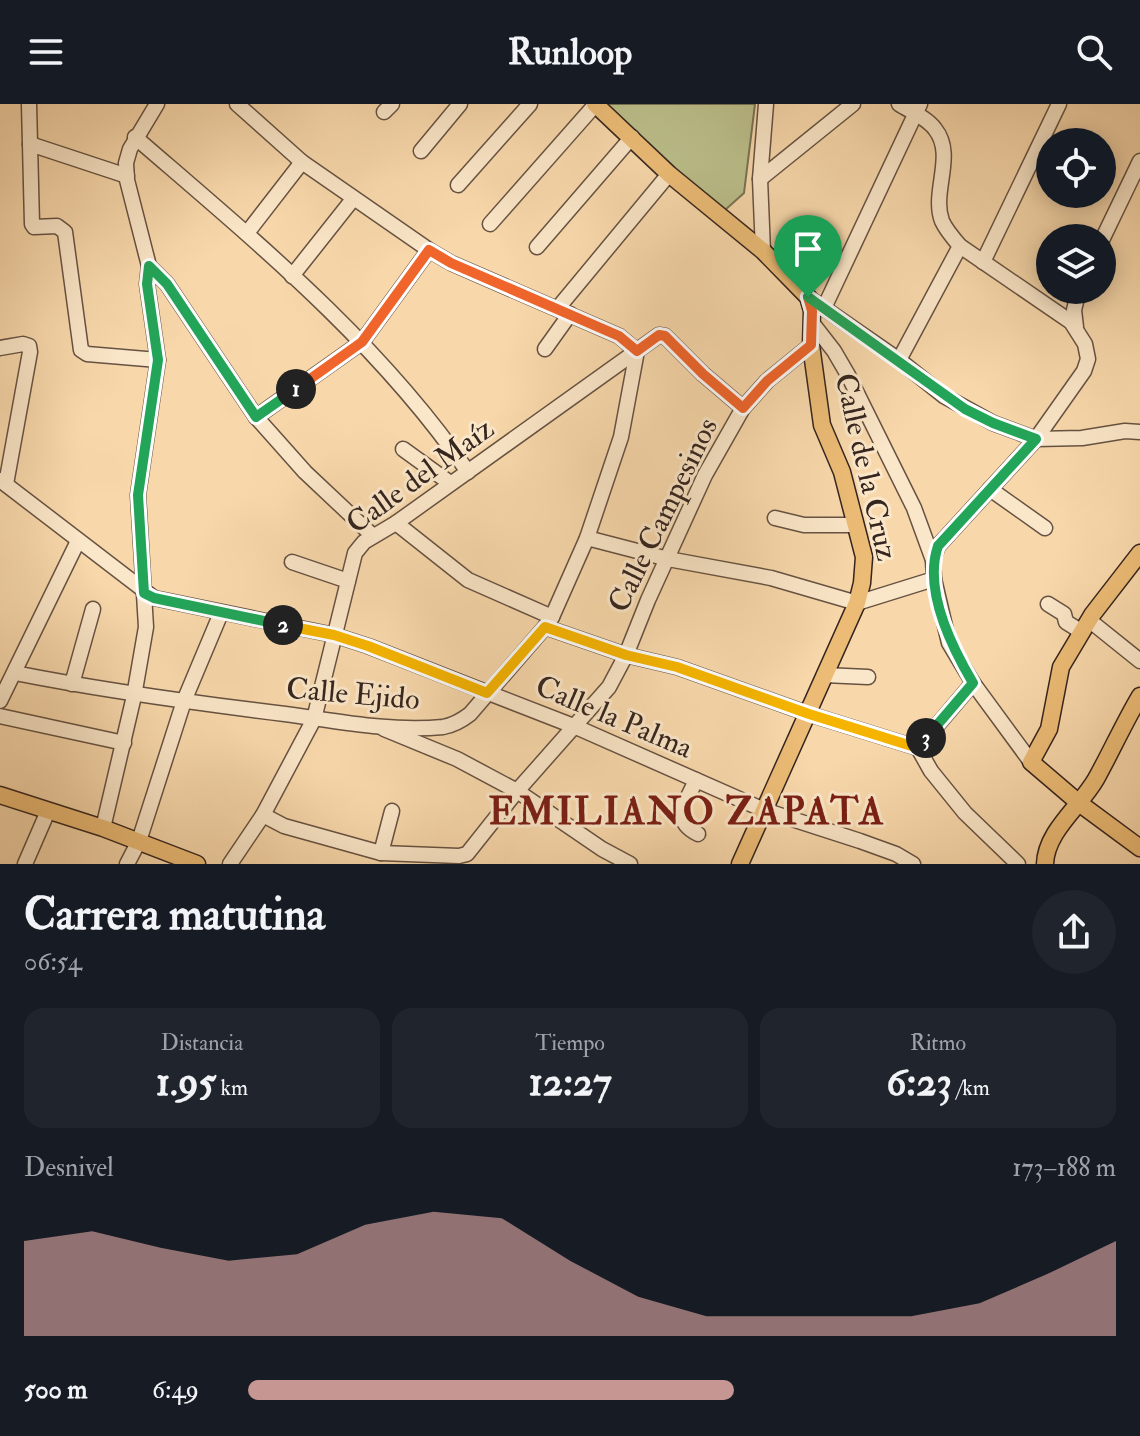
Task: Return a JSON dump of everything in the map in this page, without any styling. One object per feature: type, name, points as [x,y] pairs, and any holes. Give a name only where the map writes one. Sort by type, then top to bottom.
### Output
[{"type":"main road","points":[[595,104],[669,174],[763,251],[808,297]]},
{"type":"main road","name":"Calle de la Cruz","points":[[740,864],[857,603],[864,571],[864,557],[842,472],[822,425],[808,297]]},
{"type":"main road","points":[[1140,553],[1085,626],[1061,667],[1049,729],[1031,762],[1079,803],[1140,848]]},
{"type":"main road","points":[[1045,864],[1046,852],[1065,819],[1134,720],[1140,696]]},
{"type":"main road","points":[[0,795],[103,828],[197,864]]},
{"type":"street","points":[[29,104],[32,224],[34,227],[57,226],[65,232],[81,350],[87,354],[158,360]]},
{"type":"street","points":[[103,828],[124,743],[146,627],[138,495],[158,360],[147,284],[149,266],[131,204],[126,163],[135,137],[157,104]]},
{"type":"street","points":[[237,104],[302,162],[429,250],[451,263],[619,336],[637,351]]},
{"type":"street","points":[[421,151],[460,104]]},
{"type":"street","points":[[458,185],[530,104]]},
{"type":"street","points":[[490,224],[595,104]]},
{"type":"street","points":[[763,251],[760,179],[766,104]]},
{"type":"street","points":[[760,179],[853,104]]},
{"type":"street","points":[[899,104],[919,106],[944,148],[939,201],[941,219],[960,246],[1076,327]]},
{"type":"street","points":[[983,262],[1059,104]]},
{"type":"street","points":[[824,308],[919,106]]},
{"type":"street","points":[[135,137],[247,233],[362,342],[394,375],[468,472]]},
{"type":"street","points":[[537,247],[632,137]]},
{"type":"street","points":[[30,144],[127,176]]},
{"type":"street","points":[[1110,224],[1140,161]]},
{"type":"street","points":[[247,233],[302,162]]},
{"type":"street","points":[[545,349],[564,311],[669,174]]},
{"type":"street","points":[[292,276],[353,199]]},
{"type":"street","points":[[899,360],[960,246]]},
{"type":"street","points":[[256,417],[362,342],[429,250]]},
{"type":"street","points":[[149,266],[167,284],[256,417],[305,472],[373,536]]},
{"type":"street","points":[[808,297],[965,409],[993,423],[1036,439],[1140,432]]},
{"type":"street","points":[[933,560],[938,546],[1036,439],[1087,364],[1085,344],[1076,327],[1076,304]]},
{"type":"street","points":[[813,324],[834,351],[914,508],[933,560],[934,579],[949,643],[973,683],[1031,762]]},
{"type":"street","name":"Calle del Maíz","points":[[230,864],[263,815],[314,719],[355,553],[373,536],[396,523],[659,335],[665,336],[743,408]]},
{"type":"street","points":[[0,348],[23,344],[29,346],[3,482]]},
{"type":"street","name":"Calle Campesinos","points":[[263,815],[284,826],[381,853],[467,854],[517,791],[609,687],[705,475],[743,408],[767,381],[811,345]]},
{"type":"street","name":"Calle Ejido","points":[[15,673],[134,696],[380,727],[444,727],[460,723],[548,622],[587,538],[621,437],[637,351]]},
{"type":"street","points":[[403,449],[450,483]]},
{"type":"street","name":"Calle la Palma","points":[[3,482],[154,598],[334,635],[576,727],[764,810],[860,841],[906,863]]},
{"type":"street","points":[[990,489],[1045,528]]},
{"type":"street","points":[[775,518],[804,525],[856,525]]},
{"type":"street","points":[[396,523],[468,580],[548,622],[626,655],[677,667],[809,714],[918,748],[931,771],[965,813],[1018,864]]},
{"type":"street","points":[[587,538],[668,559],[771,578],[857,603],[934,579]]},
{"type":"street","points":[[0,701],[78,541]]},
{"type":"street","points":[[292,562],[348,581]]},
{"type":"street","points":[[1048,604],[1064,614],[1066,622],[1085,626],[1140,661]]},
{"type":"street","points":[[72,684],[93,609]]},
{"type":"street","points":[[127,864],[139,841],[184,701],[221,613]]},
{"type":"street","points":[[824,675],[868,677]]},
{"type":"street","points":[[918,748],[973,683]]},
{"type":"street","points":[[0,716],[124,743]]},
{"type":"street","points":[[380,727],[457,759],[517,791],[602,849],[630,864]]},
{"type":"street","points":[[696,780],[682,813],[682,822],[698,834]]},
{"type":"street","points":[[25,864],[48,811]]},
{"type":"street","points":[[381,853],[392,811]]},
{"type":"green space","points":[[602,104],[755,104],[744,193],[724,211]]},
{"type":"district","name":"EMILIANO ZAPATA","points":[[687,812]]},
{"type":"route","points":[[429,250],[451,263],[619,336],[637,351],[659,335],[665,336],[743,408],[767,381],[811,345],[813,324],[808,297],[899,360],[944,396],[993,423],[1036,439],[938,546],[933,560],[934,579],[949,643],[973,683],[918,748],[809,714],[677,667],[626,655],[545,627],[487,693],[334,635],[210,611],[144,593],[138,495],[158,360],[147,284],[149,266],[167,284],[256,417],[362,342],[429,250]]}]
